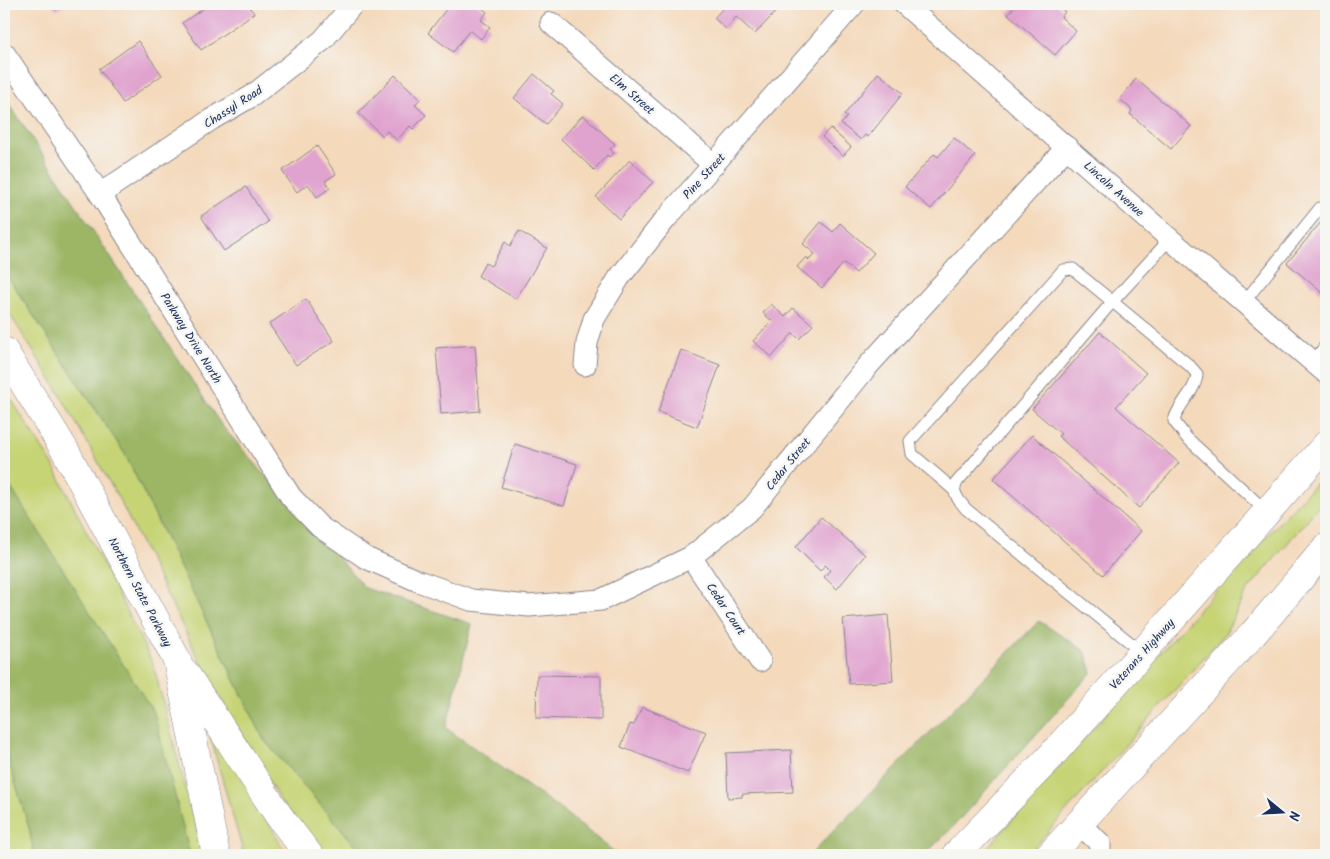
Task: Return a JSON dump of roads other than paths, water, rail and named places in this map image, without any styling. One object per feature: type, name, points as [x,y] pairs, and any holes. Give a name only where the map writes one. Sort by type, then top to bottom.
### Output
[{"type":"main road","name":"Northern State Parkway","points":[[4,351],[66,452],[177,660],[216,855]]},
{"type":"main road","name":"Veterans Highway","points":[[956,855],[1051,756],[1325,446]]},
{"type":"main road","points":[[1050,855],[1253,634],[1326,548]]},
{"type":"main road","points":[[177,660],[279,816],[309,855]]},
{"type":"street","name":"Chassyl Road","points":[[100,194],[212,120],[252,96],[323,40],[353,4]]},
{"type":"street","name":"Pine Street","points":[[585,365],[587,344],[594,319],[619,278],[664,221],[854,4]]},
{"type":"street","name":"Lincoln Avenue","points":[[904,4],[1319,368]]},
{"type":"street","name":"Elm Street","points":[[551,24],[714,165]]},
{"type":"street","name":"Parkway Drive North","points":[[4,53],[100,194],[291,497],[320,527],[366,558],[418,581]]},
{"type":"street","name":"Cedar Street","points":[[418,581],[471,600],[529,606],[602,600],[691,557],[752,508],[866,368],[1067,147]]},
{"type":"street","name":"Cedar Court","points":[[691,557],[760,660]]},
{"type":"street","points":[[1079,824],[1100,843],[1100,855]]},
{"type":"lane","points":[[1244,302],[1320,208]]},
{"type":"lane","points":[[954,490],[957,482],[1113,301],[1170,239]]},
{"type":"lane","points":[[1143,653],[966,509],[954,490],[912,454],[910,442],[1063,270],[1073,269],[1190,366],[1197,374],[1196,383],[1176,411],[1174,421],[1186,437],[1267,512]]},
{"type":"lane","points":[[1319,368],[1326,345]]}]
